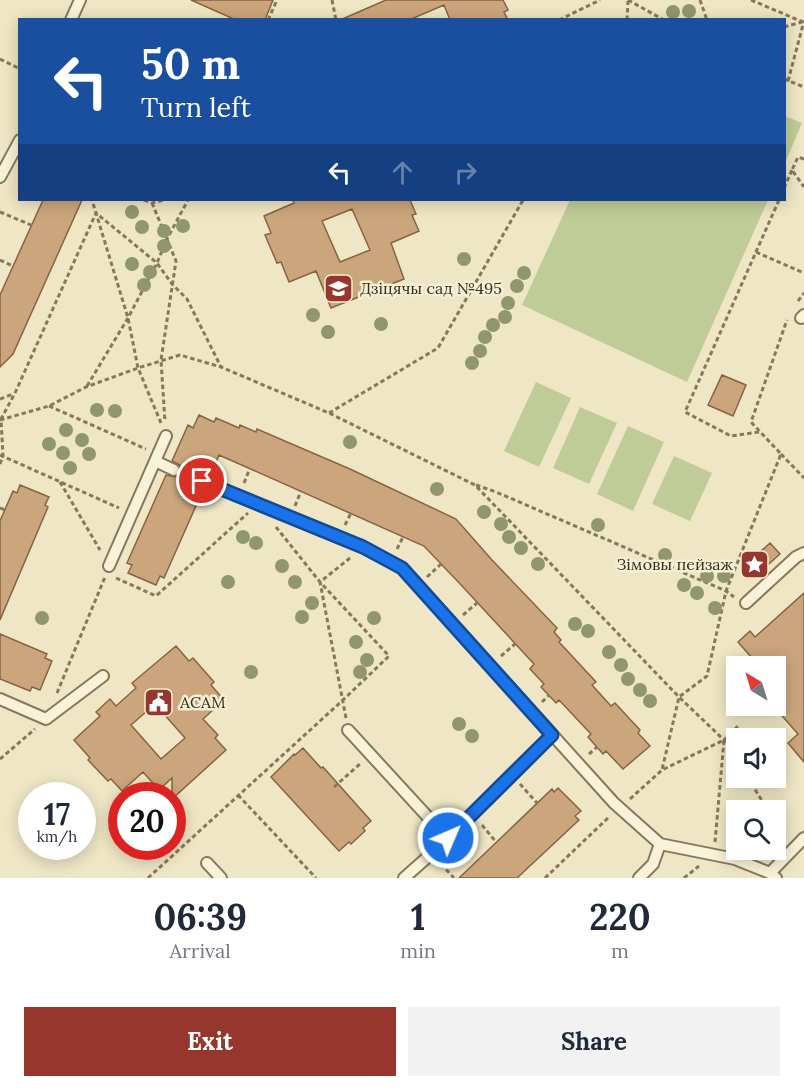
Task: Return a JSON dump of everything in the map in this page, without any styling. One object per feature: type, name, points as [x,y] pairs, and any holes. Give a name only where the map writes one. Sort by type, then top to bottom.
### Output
[{"type":"lane","points":[[72,18],[80,0]]},
{"type":"lane","points":[[0,177],[18,144]]},
{"type":"lane","points":[[108,570],[166,436]]},
{"type":"lane","points":[[157,458],[174,470]]},
{"type":"lane","points":[[202,481],[363,547],[402,568],[620,808],[660,844],[710,858],[735,858],[773,875],[804,838]]},
{"type":"lane","points":[[742,602],[796,557],[804,553]]},
{"type":"lane","points":[[0,699],[46,718],[103,676]]},
{"type":"lane","points":[[348,730],[448,838]]},
{"type":"lane","points":[[404,878],[448,838],[552,735]]},
{"type":"lane","points":[[639,878],[653,864],[660,844]]},
{"type":"lane","points":[[207,863],[221,878]]},
{"type":"path","points":[[269,18],[277,0]]},
{"type":"path","points":[[332,0],[336,18]]},
{"type":"path","points":[[562,18],[600,0]]},
{"type":"path","points":[[627,18],[628,0],[660,18]]},
{"type":"path","points":[[700,0],[706,18]]},
{"type":"path","points":[[751,0],[804,22]]},
{"type":"path","points":[[786,26],[804,22]]},
{"type":"path","points":[[804,22],[786,80],[804,87]]},
{"type":"path","points":[[0,59],[18,68]]},
{"type":"path","points":[[786,184],[798,157],[804,159]]},
{"type":"path","points":[[792,170],[804,187]]},
{"type":"path","points":[[92,201],[128,318],[138,368],[166,436]]},
{"type":"path","points":[[147,201],[152,203],[160,201]]},
{"type":"path","points":[[86,387],[128,318],[187,201]]},
{"type":"path","points":[[328,413],[438,348],[523,201]]},
{"type":"path","points":[[761,432],[731,436],[685,412],[779,201]]},
{"type":"path","points":[[152,203],[176,261],[161,360],[166,436]]},
{"type":"path","points":[[0,212],[31,225]]},
{"type":"path","points":[[96,213],[157,263],[172,284],[187,299],[221,367]]},
{"type":"path","points":[[0,464],[1,419],[15,393],[96,213]]},
{"type":"path","points":[[756,252],[804,273]]},
{"type":"path","points":[[0,260],[13,266]]},
{"type":"path","points":[[793,309],[804,293]]},
{"type":"path","points":[[788,317],[751,422],[804,478]]},
{"type":"path","points":[[1,419],[49,406],[86,387],[180,355],[221,367],[328,413],[475,485],[726,591],[742,602]]},
{"type":"path","points":[[0,399],[15,393]]},
{"type":"path","points":[[49,406],[157,458]]},
{"type":"path","points":[[662,770],[679,696],[707,676],[726,591],[781,454]]},
{"type":"path","points":[[2,455],[132,514]]},
{"type":"path","points":[[60,482],[108,570],[156,596],[258,504],[321,582],[389,656],[148,878]]},
{"type":"path","points":[[475,485],[726,743]]},
{"type":"path","points":[[0,508],[5,510]]},
{"type":"path","points":[[321,582],[363,547]]},
{"type":"path","points":[[0,759],[46,718],[108,570]]},
{"type":"path","points":[[321,582],[348,730]]},
{"type":"path","points":[[452,624],[477,603]]},
{"type":"path","points":[[490,666],[515,644]]},
{"type":"path","points":[[545,878],[662,770],[724,740],[741,724]]},
{"type":"path","points":[[684,878],[710,858],[724,740]]},
{"type":"path","points":[[334,787],[371,754]]},
{"type":"path","points":[[512,775],[537,803]]},
{"type":"path","points":[[238,795],[316,878]]},
{"type":"path","points":[[472,814],[496,842]]},
{"type":"path","points":[[431,854],[454,878]]},
{"type":"green space","points":[[786,116],[802,123],[786,161]]},
{"type":"green space","points":[[570,201],[768,201],[687,382],[522,305]]},
{"type":"green space","points":[[536,382],[571,398],[539,467],[504,451]]},
{"type":"green space","points":[[580,407],[617,423],[589,484],[553,468]]},
{"type":"green space","points":[[628,426],[664,442],[633,511],[597,494]]},
{"type":"green space","points":[[674,456],[712,473],[690,521],[652,504]]},
{"type":"building","points":[[191,0],[273,0],[266,18],[232,18]]},
{"type":"building","points":[[386,0],[503,0],[508,10],[504,12],[507,18],[449,18],[444,5],[414,18],[345,18]]},
{"type":"building","points":[[43,201],[82,201],[13,354],[0,367],[0,295]]},
{"type":"building","points":[[293,201],[410,201],[416,214],[412,215],[419,231],[391,243],[404,279],[331,308],[316,271],[289,282],[281,262],[277,263],[265,235],[271,233],[264,216],[294,203]],"holes":[[[352,209],[370,250],[340,262],[322,221]]]},
{"type":"building","points":[[722,375],[746,385],[733,416],[708,405]]},
{"type":"building","points":[[199,415],[214,422],[216,418],[239,428],[240,425],[256,432],[257,429],[350,469],[456,519],[557,628],[554,632],[561,640],[559,642],[596,682],[592,685],[611,706],[615,703],[640,730],[638,733],[650,746],[623,769],[606,751],[603,754],[588,737],[591,734],[559,700],[556,703],[541,687],[544,684],[530,669],[534,664],[424,546],[219,455],[210,476],[202,474],[195,478],[196,485],[203,490],[164,578],[160,576],[156,585],[128,573],[132,565],[127,563],[166,475],[175,477],[181,473],[180,465],[172,461],[188,425],[193,428]]},
{"type":"building","points":[[20,485],[49,497],[45,505],[48,507],[0,620],[0,521],[13,491],[17,493]]},
{"type":"building","points":[[770,543],[780,554],[761,571],[751,560]]},
{"type":"building","points":[[804,593],[804,762],[788,743],[798,734],[782,716],[786,716],[786,656],[750,656],[738,642],[750,631],[755,637]]},
{"type":"building","points":[[0,634],[47,654],[45,658],[52,661],[40,690],[32,687],[30,691],[0,679]]},
{"type":"building","points":[[176,646],[189,661],[193,658],[214,682],[211,685],[224,700],[203,719],[218,735],[215,738],[226,750],[186,786],[186,782],[172,782],[172,778],[168,782],[152,782],[143,772],[132,782],[114,782],[111,779],[108,781],[88,760],[90,758],[74,740],[100,716],[96,712],[110,699],[116,706],[136,688],[132,683]],"holes":[[[155,704],[185,738],[161,759],[131,725]]]},
{"type":"building","points":[[303,748],[371,821],[363,828],[365,831],[339,851],[271,777]]},
{"type":"building","points":[[558,788],[581,811],[575,816],[579,820],[517,878],[459,878],[552,789],[554,792]]},
{"type":"place","name":"Дзіцячы сад №495","points":[[339,288]]},
{"type":"place","name":"Зімовы пейзаж","points":[[754,564]]},
{"type":"place","name":"АСАМ","points":[[159,702]]},
{"type":"route","points":[[202,481],[363,547],[402,568],[552,735],[448,838]]}]
